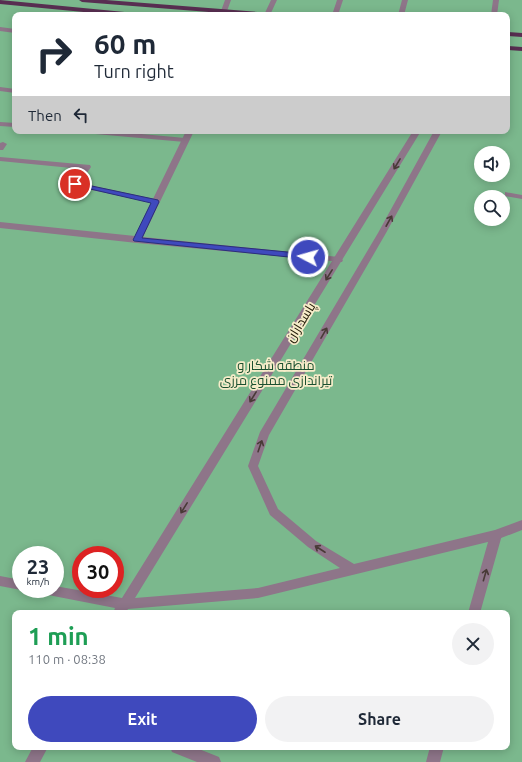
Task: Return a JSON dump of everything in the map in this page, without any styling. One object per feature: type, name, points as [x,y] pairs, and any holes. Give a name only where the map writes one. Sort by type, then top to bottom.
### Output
[{"type":"main road","points":[[82,0],[235,12]]},
{"type":"main road","points":[[128,0],[161,6]]},
{"type":"main road","points":[[0,2],[106,12]]},
{"type":"main road","points":[[0,9],[43,12]]},
{"type":"main road","points":[[510,34],[522,35]]},
{"type":"main road","points":[[510,48],[522,49]]},
{"type":"street","points":[[224,11],[228,0]]},
{"type":"street","points":[[268,12],[274,0]]},
{"type":"street","points":[[336,12],[340,0]]},
{"type":"street","points":[[402,12],[405,0]]},
{"type":"street","points":[[494,12],[496,0]]},
{"type":"street","points":[[0,29],[12,31]]},
{"type":"street","points":[[0,89],[12,91]]},
{"type":"street","points":[[0,124],[12,125]]},
{"type":"street","points":[[118,134],[186,140]]},
{"type":"street","points":[[137,240],[189,134]]},
{"type":"street","name":"پاسداران","points":[[121,608],[339,260],[415,134]]},
{"type":"street","name":"پاسداران","points":[[353,570],[312,544],[274,512],[253,466],[264,435],[382,233],[436,134]]},
{"type":"street","points":[[0,159],[87,166],[75,184],[155,202]]},
{"type":"street","points":[[510,194],[522,197]]},
{"type":"street","points":[[0,225],[339,260]]},
{"type":"street","points":[[64,594],[121,608],[258,593],[496,535],[522,525]]},
{"type":"street","points":[[475,610],[496,535]]},
{"type":"street","points":[[0,582],[12,584]]},
{"type":"street","points":[[32,762],[39,750]]},
{"type":"street","points":[[184,750],[214,762]]},
{"type":"street","points":[[433,762],[436,750]]},
{"type":"green space","name":"منطقه شکار و تیراندازی ممنوع مرزی","points":[[0,0],[522,0],[522,762],[0,762]]},
{"type":"route","points":[[75,184],[155,202],[137,240],[308,257]]}]
